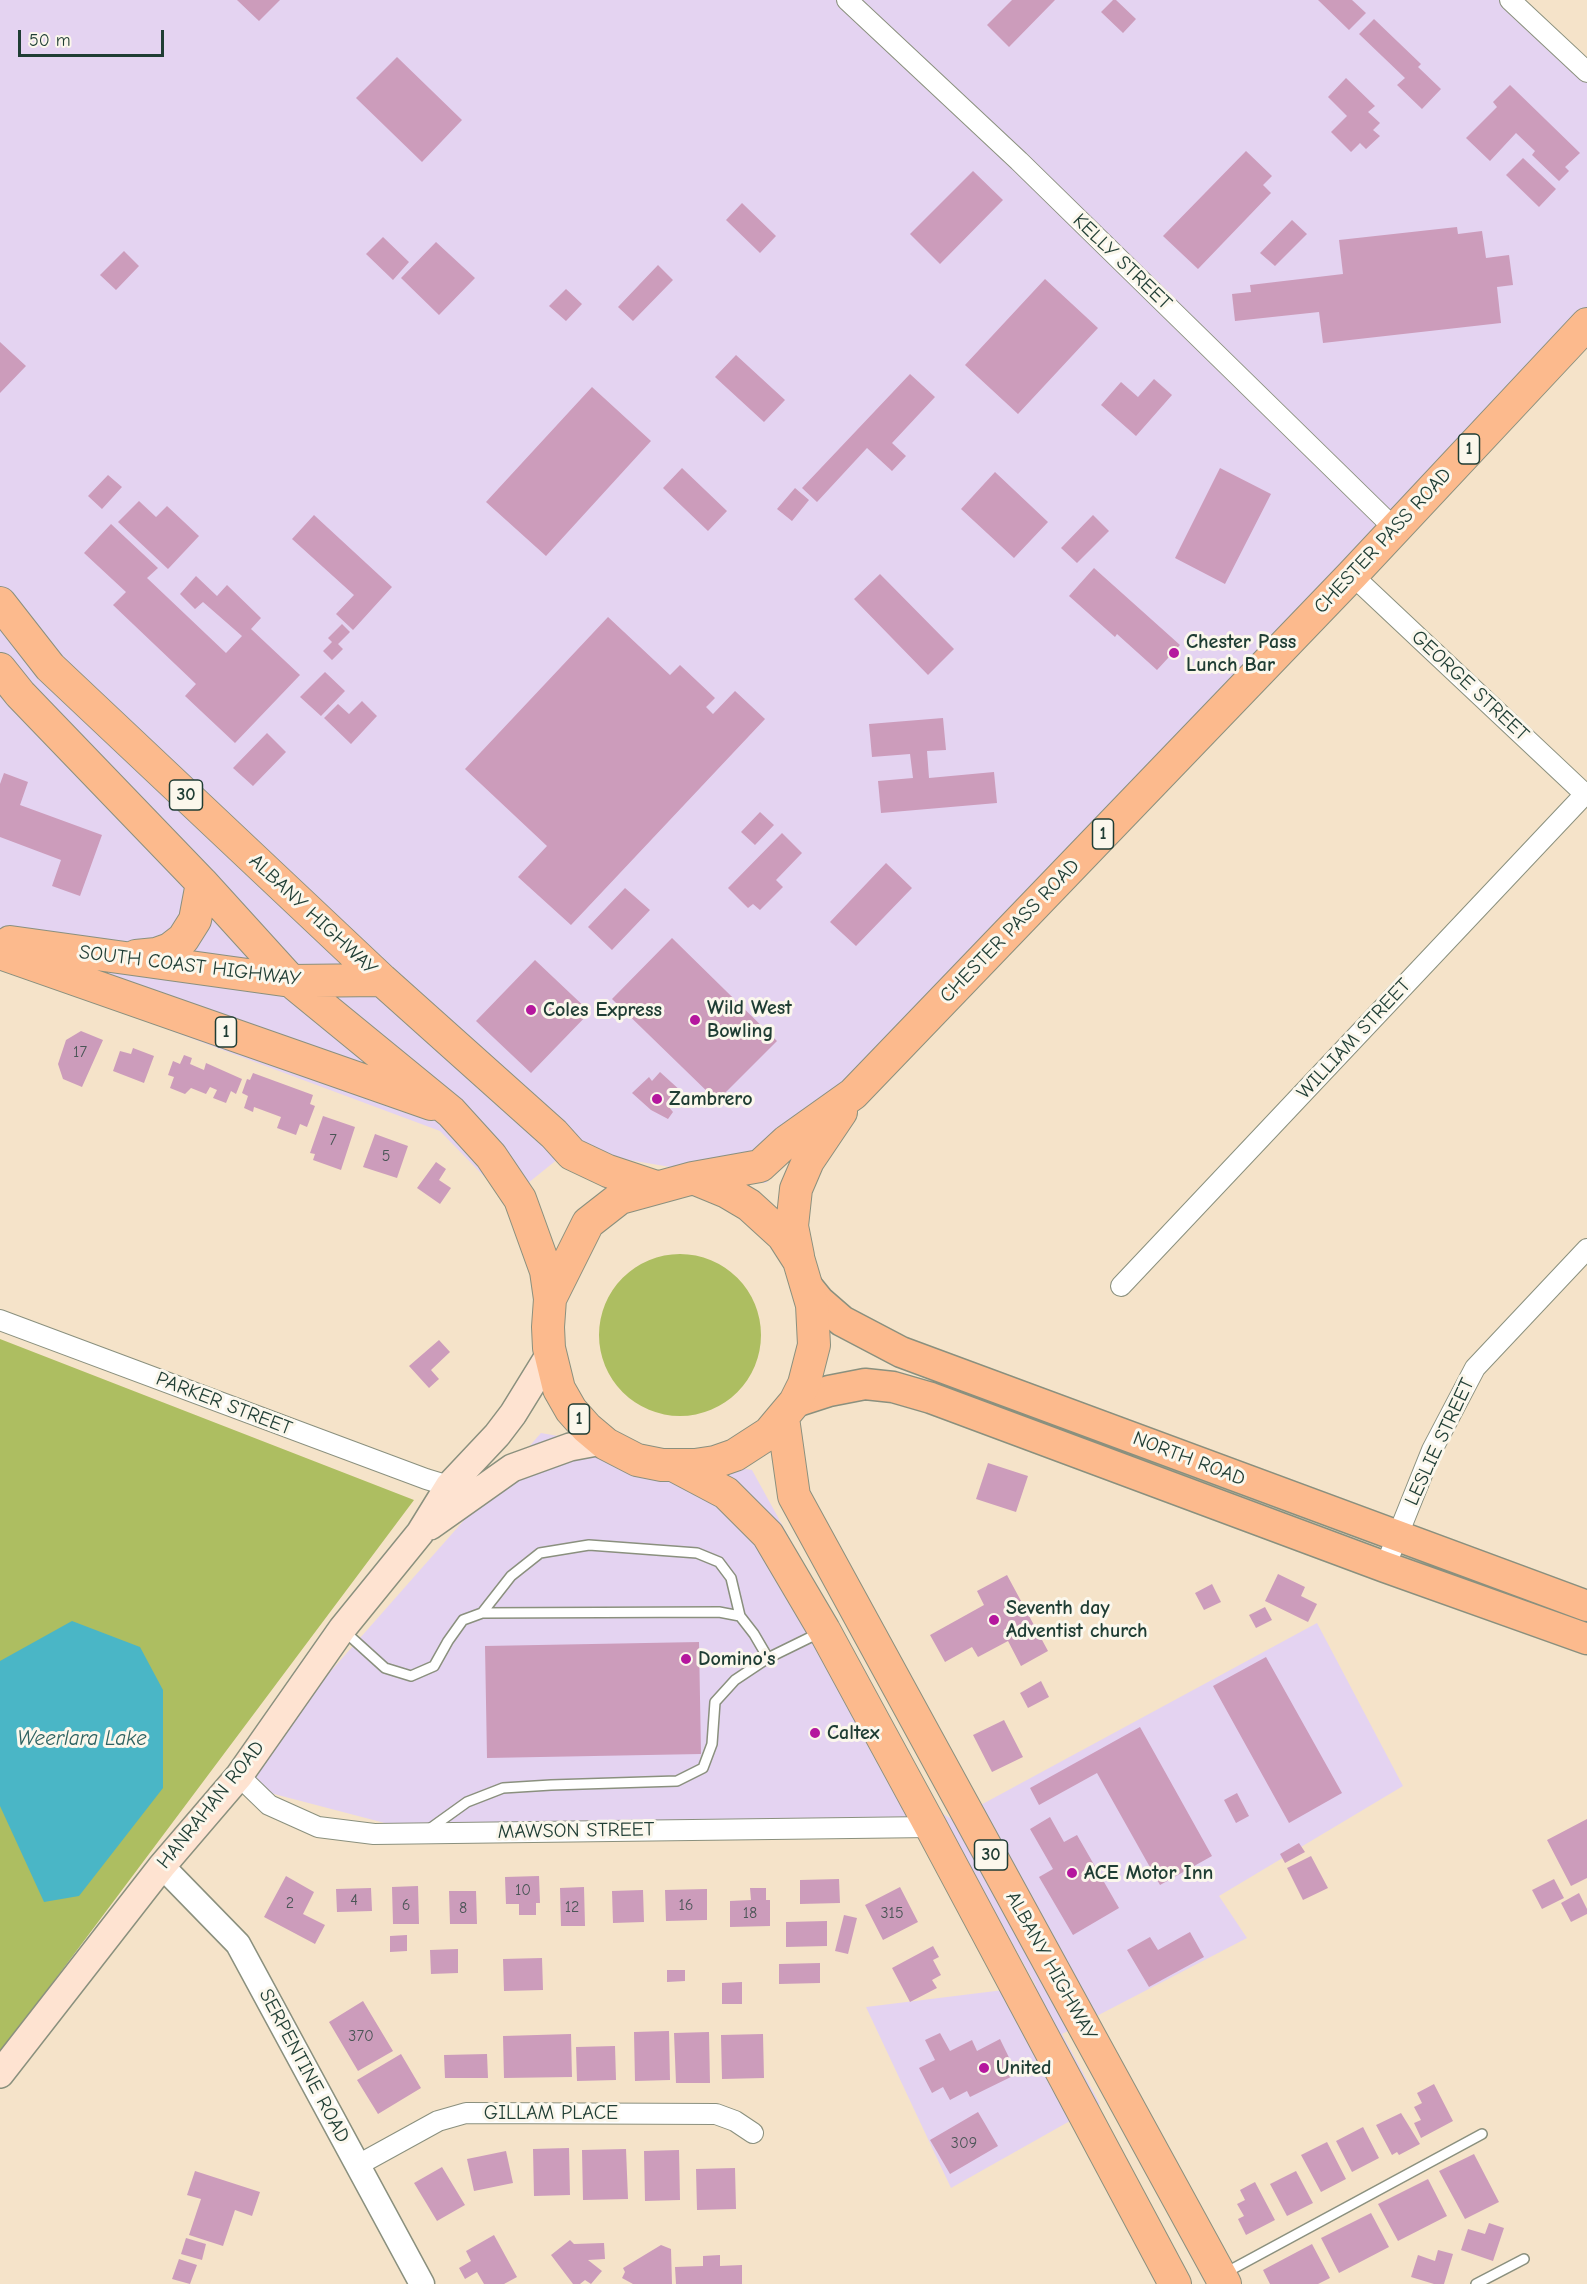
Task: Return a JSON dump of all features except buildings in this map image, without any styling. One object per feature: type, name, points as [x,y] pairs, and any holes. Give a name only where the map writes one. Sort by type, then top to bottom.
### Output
[{"type":"highway","name":"CHESTER PASS ROAD","points":[[802,1273],[792,1226],[796,1189],[808,1161],[853,1094],[1352,575],[1587,324]]},
{"type":"highway","name":"ALBANY HIGHWAY","points":[[0,603],[50,667],[382,980],[554,1134],[572,1154],[608,1171],[656,1187]]},
{"type":"highway","points":[[20,694],[50,667]]},
{"type":"highway","name":"30","points":[[0,669],[20,694],[202,883],[291,981],[451,1112]]},
{"type":"highway","points":[[120,959],[156,954],[170,949],[183,939],[195,920],[202,883]]},
{"type":"highway","name":"SOUTH COAST HIGHWAY","points":[[0,940],[120,959],[291,981],[382,980]]},
{"type":"highway","name":"SOUTH COAST HIGHWAY","points":[[0,953],[451,1112]]},
{"type":"highway","name":"CHESTER PASS ROAD","points":[[693,1178],[760,1166],[787,1141],[853,1094]]},
{"type":"highway","name":"1","points":[[451,1112],[491,1156],[520,1199],[546,1270],[550,1299],[548,1326],[550,1354],[559,1389],[571,1410],[602,1441],[637,1460],[675,1466],[695,1466],[735,1455],[769,1433],[789,1410],[811,1365],[814,1345],[812,1305],[802,1273],[783,1236],[749,1205],[727,1192],[693,1178],[620,1198],[588,1223],[550,1299]]},
{"type":"highway","name":"ALBANY HIGHWAY","points":[[789,1410],[794,1496],[1223,2280]]},
{"type":"highway","name":"ALBANY HIGHWAY","points":[[675,1466],[726,1493],[768,1535],[824,1630],[1175,2284]]},
{"type":"main road","name":"NORTH ROAD","points":[[802,1273],[819,1301],[842,1321],[901,1352],[1398,1538],[1587,1606]]},
{"type":"main road","name":"HANRAHAN ROAD","points":[[0,2074],[162,1866],[238,1776],[342,1629],[420,1533],[449,1486],[497,1435],[513,1414],[550,1354]]},
{"type":"main road","name":"NORTH ROAD","points":[[789,1410],[829,1390],[865,1384],[903,1390],[931,1398],[1385,1567],[1587,1639]]},
{"type":"main road","name":"HANRAHAN ROAD","points":[[420,1533],[512,1468],[570,1447],[602,1441]]},
{"type":"street","name":"KELLY STREET","points":[[847,0],[1019,161],[1394,528]]},
{"type":"street","points":[[1510,0],[1587,72]]},
{"type":"street","name":"GEORGE STREET","points":[[1352,575],[1586,794]]},
{"type":"street","name":"WILLIAM STREET","points":[[1121,1286],[1586,794]]},
{"type":"street","name":"LESLIE STREET","points":[[1385,1567],[1432,1450],[1475,1368],[1587,1249]]},
{"type":"street","name":"PARKER STREET","points":[[0,1320],[449,1486]]},
{"type":"street","name":"MAWSON STREET","points":[[238,1776],[269,1805],[318,1827],[374,1834],[931,1827]]},
{"type":"street","name":"SERPENTINE ROAD","points":[[162,1866],[238,1944],[423,2284]]},
{"type":"street","name":"GILLAM PLACE","points":[[358,2165],[438,2121],[466,2113],[716,2114],[735,2121],[753,2133]]},
{"type":"lane","points":[[482,1613],[511,1576],[540,1553],[589,1545],[697,1553],[719,1562],[731,1578],[740,1616],[768,1658]]},
{"type":"lane","points":[[342,1629],[385,1668],[411,1676],[434,1666],[448,1641],[464,1620],[482,1613],[719,1612],[740,1616]]},
{"type":"lane","points":[[423,1833],[467,1802],[503,1788],[677,1781],[703,1768],[712,1744],[715,1702],[735,1680],[768,1658],[824,1630]]},
{"type":"lane","points":[[1223,2280],[1482,2134]]},
{"type":"lane","points":[[1476,2284],[1524,2259]]},
{"type":"shaded area","points":[[0,0],[1510,0],[1587,72],[1587,319],[844,1081],[766,1183],[569,1150],[507,1200],[440,1131],[0,967]]},
{"type":"shaded area","points":[[541,1433],[752,1470],[940,1812],[953,1820],[1317,1623],[1403,1786],[1219,1896],[1247,1938],[1062,2034],[1100,2104],[951,2188],[866,2007],[1036,1986],[946,1823],[423,1833],[232,1783]]},
{"type":"green space","points":[[680,1254],[696,1255],[711,1260],[737,1278],[755,1304],[760,1319],[760,1351],[755,1366],[737,1392],[711,1410],[696,1415],[680,1416],[664,1415],[649,1410],[623,1392],[605,1366],[600,1351],[599,1335],[600,1319],[605,1304],[623,1278],[649,1260],[664,1255]]},
{"type":"green space","points":[[0,1339],[414,1500],[0,2053]]},
{"type":"water","name":"Weerlara Lake","points":[[72,1621],[140,1647],[163,1690],[163,1788],[79,1896],[44,1902],[0,1806],[0,1661]]},
{"type":"place","name":"Chester Pass Lunch Bar","points":[[1174,653]]},
{"type":"place","name":"Coles Express","points":[[531,1010]]},
{"type":"place","name":"Wild West Bowling","points":[[695,1020]]},
{"type":"place","name":"Zambrero","points":[[657,1099]]},
{"type":"place","name":"Seventh day Adventist church","points":[[994,1620]]},
{"type":"place","name":"Domino's","points":[[686,1659]]},
{"type":"place","name":"Caltex","points":[[815,1733]]},
{"type":"place","name":"ACE Motor Inn","points":[[1072,1873]]},
{"type":"place","name":"United","points":[[984,2068]]}]
